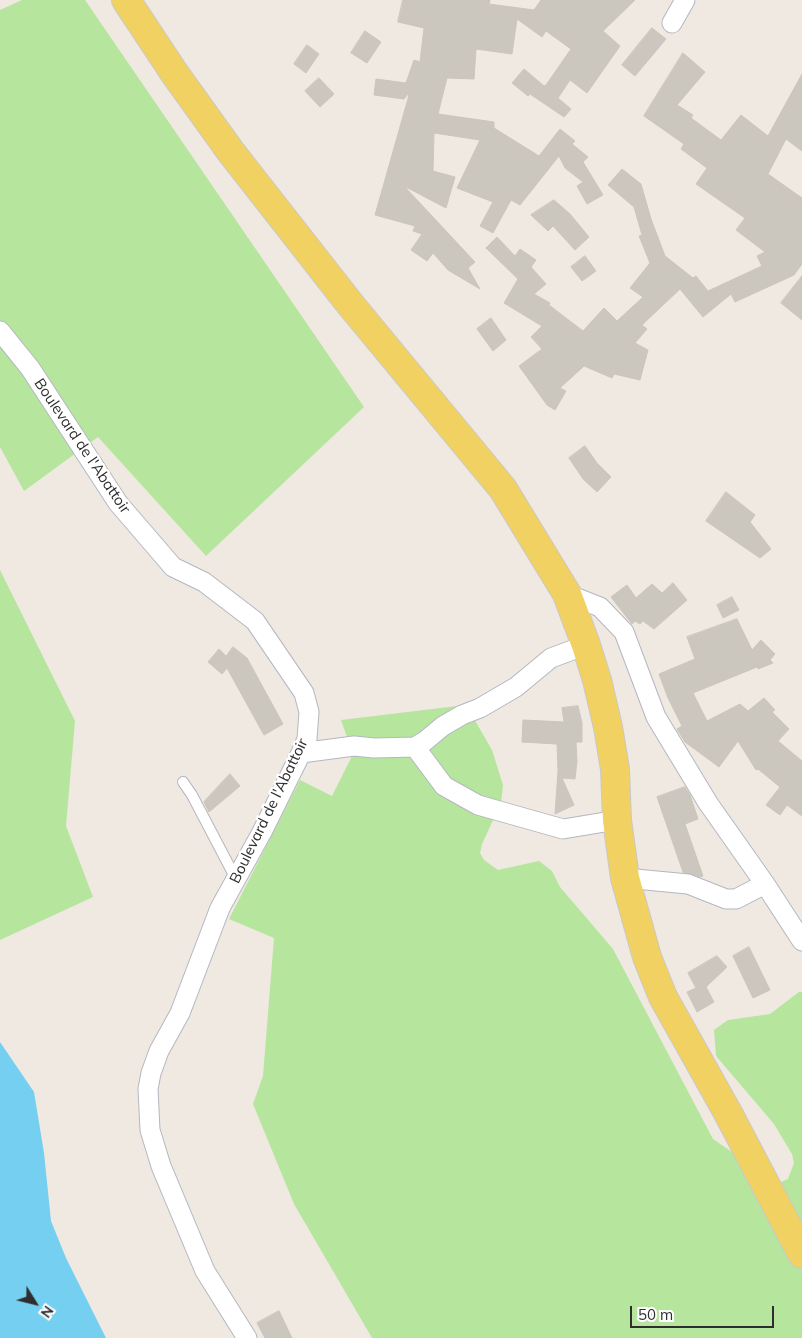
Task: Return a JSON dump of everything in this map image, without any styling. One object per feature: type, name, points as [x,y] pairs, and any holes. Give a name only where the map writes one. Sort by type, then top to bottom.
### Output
[{"type":"main road","points":[[126,0],[175,74],[232,152],[350,304],[503,489],[567,594],[598,680],[608,727],[614,769],[617,820],[625,878],[647,957],[663,997],[728,1113],[802,1254]]},
{"type":"street","points":[[672,24],[685,0]]},
{"type":"street","name":"Boulevard de l'Abattoir","points":[[0,331],[30,368],[118,503],[173,567],[204,582],[255,621],[304,693],[309,712],[307,739],[262,832],[220,908],[180,1013],[159,1051],[151,1073],[148,1089],[150,1130],[161,1166],[205,1270],[247,1338]]},
{"type":"street","points":[[567,594],[600,607],[624,632],[656,717],[708,803],[765,884],[802,941]]},
{"type":"street","points":[[301,753],[354,746],[374,748],[415,747],[443,726],[462,715],[480,708],[516,687],[551,658],[586,645]]},
{"type":"street","points":[[415,747],[444,786],[478,805],[563,828],[617,820]]},
{"type":"street","points":[[625,878],[688,884],[726,899],[736,899],[765,884]]},
{"type":"lane","points":[[183,782],[195,800],[236,879]]},
{"type":"green space","points":[[22,0],[85,0],[364,407],[206,556],[98,437],[24,491],[0,447],[0,10]]},
{"type":"green space","points":[[0,570],[75,721],[66,826],[93,897],[0,940]]},
{"type":"green space","points":[[466,705],[492,750],[503,785],[501,803],[482,844],[480,853],[484,860],[498,870],[539,861],[552,871],[560,887],[613,949],[713,1139],[773,1180],[781,1182],[788,1179],[794,1163],[792,1154],[774,1124],[716,1056],[714,1030],[728,1020],[770,1014],[799,992],[802,992],[802,1338],[372,1338],[294,1204],[253,1104],[263,1076],[274,938],[229,919],[300,780],[332,796],[353,754],[341,720]]},
{"type":"water","points":[[0,1042],[34,1092],[44,1153],[51,1221],[66,1258],[106,1338],[0,1338]]},
{"type":"building","points":[[403,0],[490,0],[489,4],[534,10],[541,0],[635,0],[603,31],[620,46],[587,93],[570,80],[558,98],[571,109],[564,117],[530,94],[528,96],[512,83],[524,69],[544,86],[546,85],[571,49],[546,31],[542,37],[517,19],[512,54],[476,49],[474,79],[447,78],[438,114],[494,122],[494,128],[539,156],[560,129],[575,141],[572,144],[588,157],[583,162],[603,195],[587,204],[577,186],[583,182],[565,168],[559,156],[520,205],[511,200],[493,233],[480,226],[493,202],[457,188],[480,140],[434,133],[433,171],[455,177],[446,208],[404,186],[475,262],[468,268],[480,289],[448,270],[433,253],[427,261],[411,250],[422,234],[413,231],[415,226],[375,215],[409,95],[404,99],[374,95],[376,79],[406,83],[414,60],[420,62],[424,28],[398,22]]},
{"type":"building","points":[[652,28],[666,39],[635,76],[622,65]]},
{"type":"building","points":[[365,31],[381,42],[367,63],[351,53]]},
{"type":"building","points":[[307,45],[319,54],[306,73],[294,64]]},
{"type":"building","points":[[683,53],[705,72],[677,105],[693,115],[691,118],[721,140],[741,115],[768,136],[802,74],[802,151],[786,139],[768,174],[802,198],[802,264],[794,275],[735,302],[731,294],[703,317],[680,289],[642,325],[647,329],[635,343],[648,350],[640,380],[614,374],[612,378],[584,366],[560,388],[566,391],[555,410],[547,405],[519,366],[542,349],[531,337],[542,326],[504,303],[518,279],[486,248],[497,237],[515,256],[520,249],[536,260],[531,267],[546,284],[534,294],[550,303],[549,305],[583,331],[604,308],[617,321],[643,297],[630,288],[650,263],[639,236],[642,235],[634,207],[608,185],[622,169],[641,184],[651,219],[665,256],[693,278],[696,276],[708,291],[762,266],[757,256],[765,252],[736,230],[745,218],[696,184],[707,168],[681,149],[684,144],[644,116]]},
{"type":"building","points":[[319,78],[334,94],[320,107],[305,91]]},
{"type":"building","points":[[554,200],[570,214],[589,237],[575,250],[553,226],[548,231],[531,215]]},
{"type":"building","points":[[585,256],[596,271],[582,281],[571,267]]},
{"type":"building","points":[[802,276],[802,320],[781,303]]},
{"type":"building","points":[[491,318],[506,340],[493,351],[477,329]]},
{"type":"building","points":[[585,446],[597,463],[611,477],[597,492],[583,479],[569,458]]},
{"type":"building","points":[[726,492],[755,515],[750,522],[771,549],[760,558],[706,521]]},
{"type":"building","points":[[673,583],[687,600],[654,629],[643,621],[640,624],[635,621],[632,624],[611,597],[627,585],[636,598],[652,584],[662,593]]},
{"type":"building","points":[[732,597],[739,610],[723,618],[717,605]]},
{"type":"building","points":[[737,619],[752,650],[761,640],[775,654],[770,660],[773,663],[758,669],[757,667],[693,693],[707,721],[740,704],[748,711],[764,698],[775,710],[772,712],[789,729],[778,741],[802,761],[802,816],[787,805],[780,815],[766,805],[780,787],[758,769],[756,770],[738,741],[719,767],[685,742],[677,729],[682,726],[659,674],[695,659],[687,637]]},
{"type":"building","points":[[233,647],[247,658],[283,724],[264,735],[227,668],[222,674],[208,662],[219,649],[226,656]]},
{"type":"building","points":[[578,706],[582,723],[582,742],[576,742],[577,761],[575,779],[562,778],[574,805],[555,814],[558,771],[557,744],[522,742],[523,720],[564,722],[562,708]]},
{"type":"building","points":[[230,774],[240,786],[209,812],[204,802]]},
{"type":"building","points":[[685,787],[690,795],[698,819],[685,824],[703,876],[700,877],[683,872],[657,797]]},
{"type":"building","points":[[749,947],[770,990],[753,998],[733,956]]},
{"type":"building","points":[[717,956],[727,967],[706,987],[714,1002],[697,1012],[687,992],[696,988],[688,973]]},
{"type":"building","points":[[279,1311],[292,1338],[265,1338],[257,1323]]}]
